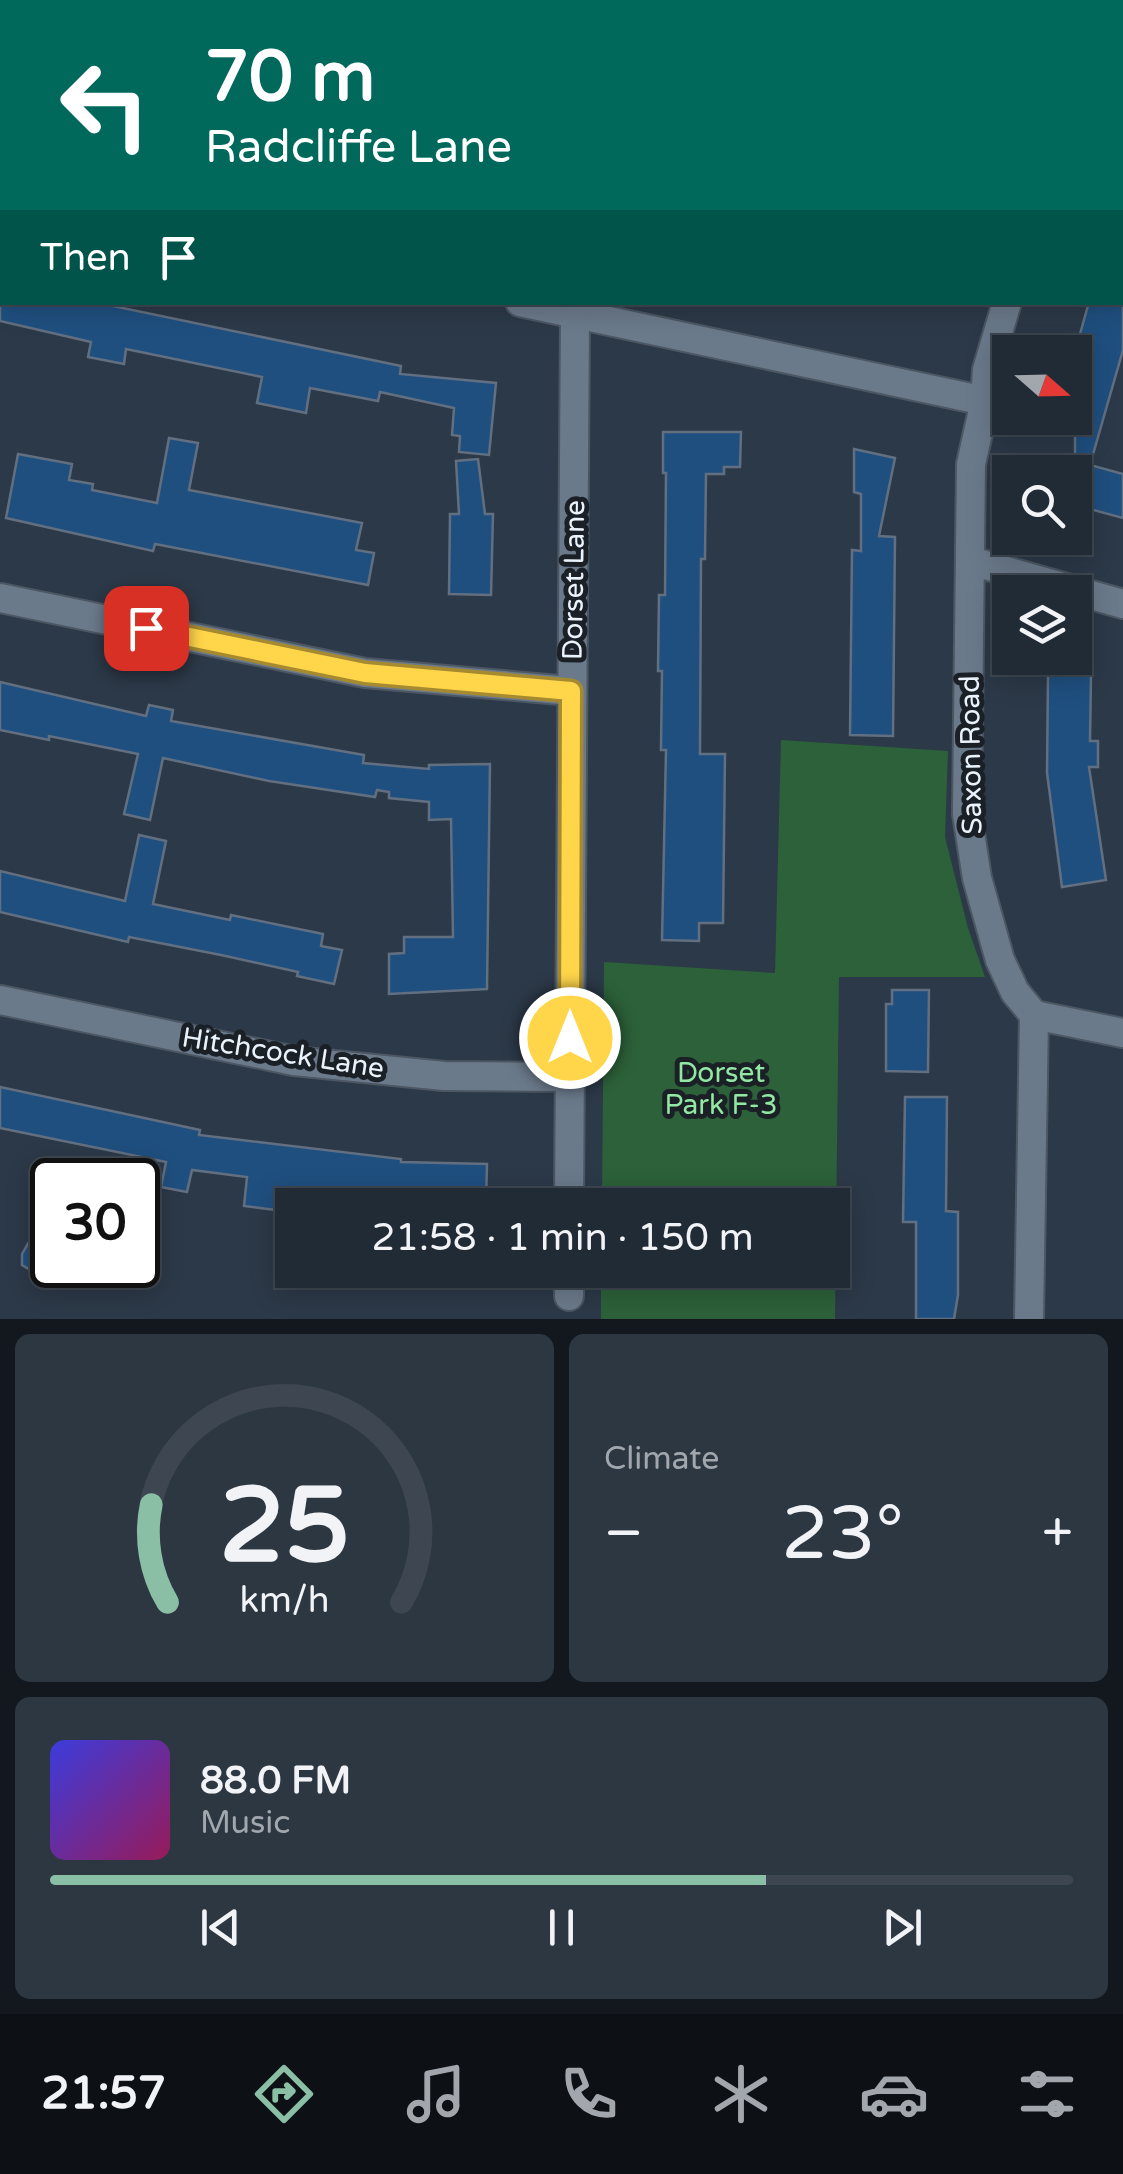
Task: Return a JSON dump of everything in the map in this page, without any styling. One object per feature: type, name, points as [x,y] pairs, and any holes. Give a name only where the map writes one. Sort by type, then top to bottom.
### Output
[{"type":"street","points":[[534,305],[985,401]]},
{"type":"street","name":"Saxon Road","points":[[1006,305],[987,370],[985,401],[971,464],[967,814],[977,878],[1000,960],[1016,992],[1034,1015]]},
{"type":"street","name":"Dorset Lane","points":[[570,1188],[576,314]]},
{"type":"street","points":[[971,560],[1123,604]]},
{"type":"street","points":[[0,598],[365,673],[571,691]]},
{"type":"street","name":"Hitchcock Lane","points":[[0,1000],[294,1061],[444,1076],[570,1077]]},
{"type":"street","points":[[1029,1319],[1034,1015],[1123,1034]]},
{"type":"green space","name":"Dorset Park F-3","points":[[781,740],[948,751],[945,837],[985,977],[839,977],[837,1188],[602,1188],[604,962],[775,973]]},
{"type":"green space","points":[[601,1288],[835,1288],[835,1319],[601,1319]]},
{"type":"building","points":[[0,305],[108,305],[401,366],[400,374],[496,383],[489,455],[459,452],[460,436],[452,435],[454,408],[380,392],[378,401],[310,388],[306,413],[257,403],[262,377],[126,349],[124,364],[88,357],[91,342],[0,321]]},
{"type":"building","points":[[1088,305],[1123,305],[1123,350],[1092,458],[1075,455],[1075,435],[1092,435],[1092,335],[1080,335]]},
{"type":"building","points":[[663,432],[741,432],[740,467],[724,467],[724,474],[706,474],[705,559],[701,559],[700,754],[725,754],[723,923],[699,923],[699,941],[662,940],[666,750],[661,750],[662,671],[658,671],[659,595],[665,595]]},
{"type":"building","points":[[169,438],[198,443],[189,490],[362,523],[356,550],[374,553],[368,585],[155,544],[153,551],[6,518],[18,454],[72,464],[69,480],[93,484],[92,490],[157,503]]},
{"type":"building","points":[[854,449],[895,458],[879,536],[895,537],[893,736],[850,735],[852,550],[861,551],[861,494],[854,492]]},
{"type":"building","points":[[478,459],[485,514],[493,514],[491,595],[449,594],[450,514],[459,514],[456,461]]},
{"type":"building","points":[[1092,466],[1123,474],[1123,518],[1092,510]]},
{"type":"building","points":[[1048,675],[1091,675],[1090,741],[1098,741],[1098,767],[1089,767],[1106,880],[1062,887],[1047,773]]},
{"type":"building","points":[[0,682],[146,716],[149,705],[173,710],[171,721],[364,755],[363,763],[429,769],[429,765],[490,764],[487,989],[389,994],[389,954],[404,953],[404,937],[453,937],[451,819],[429,820],[429,802],[389,798],[389,792],[377,790],[375,797],[269,781],[163,758],[150,820],[124,814],[138,754],[0,730]]},
{"type":"building","points":[[139,835],[166,841],[153,904],[323,934],[321,946],[342,950],[334,984],[221,955],[129,937],[128,942],[0,912],[0,871],[125,901]]},
{"type":"building","points":[[892,990],[929,990],[928,1072],[886,1071],[886,1004],[892,1004]]},
{"type":"building","points":[[0,1087],[200,1130],[199,1135],[401,1162],[487,1164],[486,1188],[275,1188],[275,1210],[244,1206],[247,1177],[192,1170],[187,1192],[161,1187],[166,1162],[160,1158],[0,1128]]},
{"type":"building","points":[[905,1097],[947,1097],[946,1211],[958,1212],[958,1295],[954,1319],[916,1319],[916,1222],[903,1222]]},
{"type":"building","points":[[30,1240],[30,1270],[22,1265],[22,1254]]},
{"type":"route","points":[[146,628],[365,673],[571,691],[570,1038]]}]
